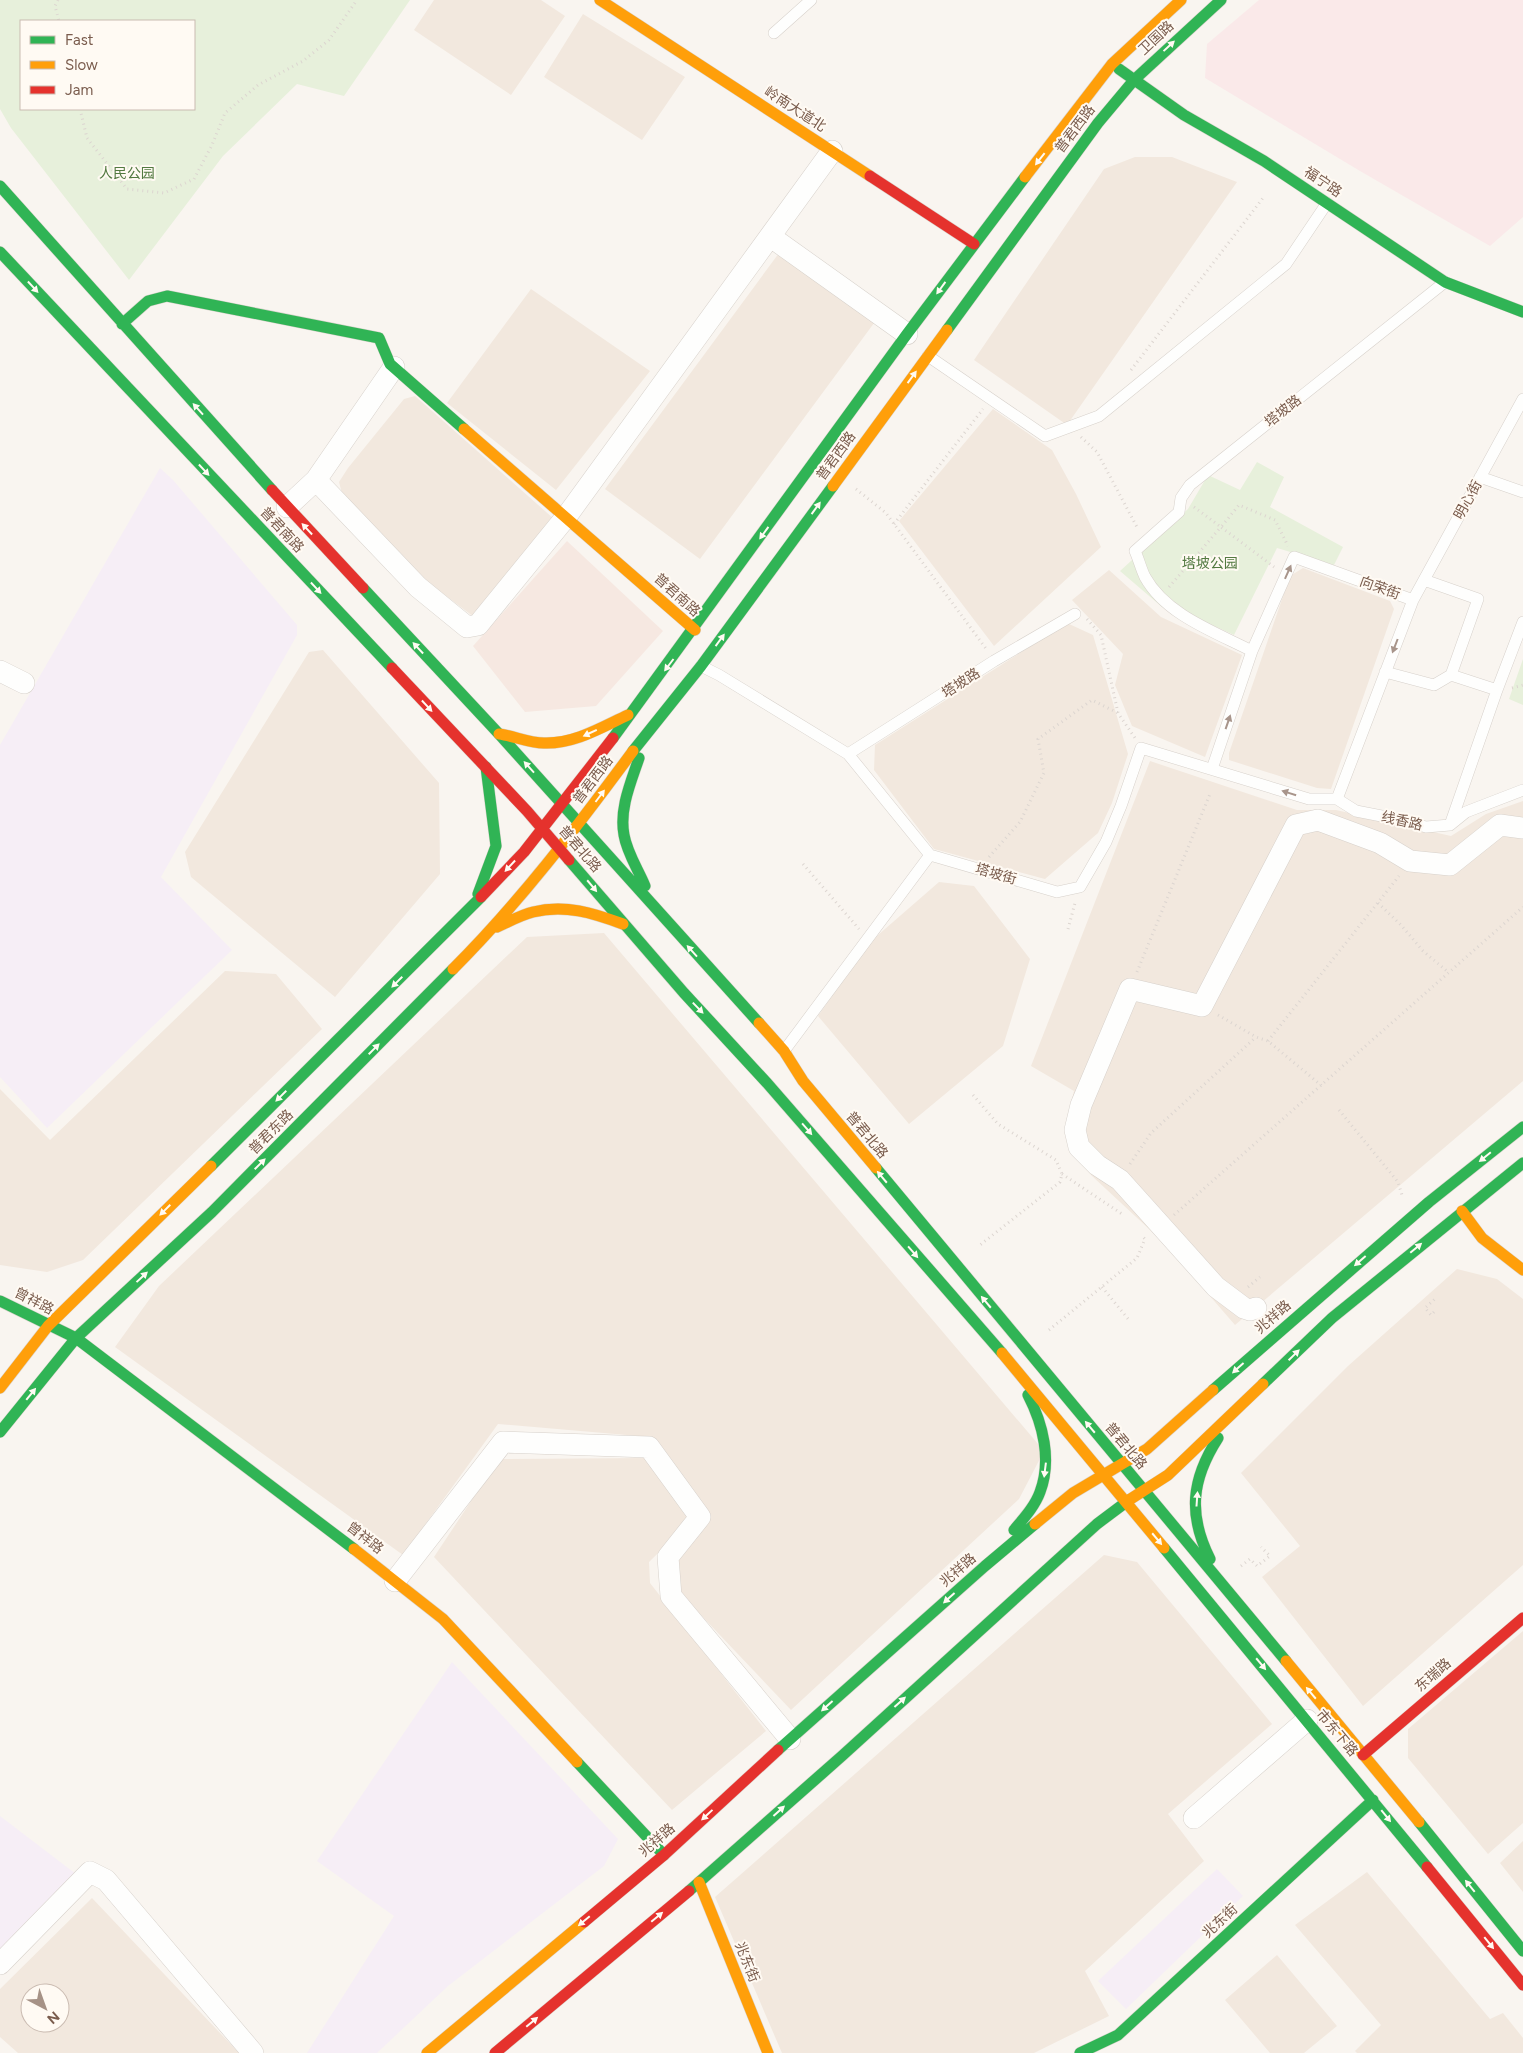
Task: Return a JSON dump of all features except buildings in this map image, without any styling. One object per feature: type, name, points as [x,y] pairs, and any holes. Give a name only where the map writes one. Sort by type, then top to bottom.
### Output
[{"type":"main road","name":"岭南大道北","points":[[600,0],[974,244]]},
{"type":"main road","name":"卫国路","points":[[1112,64],[1181,0]]},
{"type":"main road","name":"卫国路","points":[[1134,80],[1222,0]]},
{"type":"main road","name":"福宁路","points":[[1112,64],[1184,115],[1264,161],[1446,282],[1523,312]]},
{"type":"main road","name":"普君西路","points":[[542,829],[634,712],[907,334],[1112,64]]},
{"type":"main road","name":"普君西路","points":[[560,849],[649,730],[701,666],[1098,123],[1134,80]]},
{"type":"main road","name":"普君南路","points":[[2,192],[287,507],[499,734],[561,804]]},
{"type":"main road","name":"普君南路","points":[[0,252],[486,767],[542,829]]},
{"type":"main road","name":"普君南路","points":[[122,324],[148,301],[167,296],[379,338],[390,364],[394,368],[695,630]]},
{"type":"main road","points":[[499,734],[543,743],[563,742],[578,738],[634,712]]},
{"type":"main road","points":[[649,730],[626,796],[623,818],[624,836],[656,910]]},
{"type":"main road","points":[[474,906],[496,846],[486,767]]},
{"type":"main road","name":"普君北路","points":[[561,804],[784,1051],[803,1081],[1144,1491]]},
{"type":"main road","name":"普君北路","points":[[542,829],[1008,1360],[1126,1502]]},
{"type":"main road","name":"普君东路","points":[[0,1388],[48,1326],[474,906],[524,852],[542,829]]},
{"type":"main road","name":"普君东路","points":[[0,1432],[76,1338],[212,1212],[493,929],[560,849]]},
{"type":"main road","points":[[493,929],[532,912],[560,909],[591,912],[625,925]]},
{"type":"main road","name":"兆祥路","points":[[426,2053],[664,1855],[790,1738],[985,1566],[1073,1494],[1103,1474],[1147,1449],[1429,1202],[1523,1127]]},
{"type":"main road","points":[[495,2053],[699,1882],[843,1755],[1097,1524],[1126,1502],[1168,1475],[1332,1318],[1523,1163]]},
{"type":"main road","points":[[1462,1211],[1482,1238],[1523,1270]]},
{"type":"main road","name":"曾祥路","points":[[0,1301],[76,1338],[443,1618],[664,1855]]},
{"type":"main road","points":[[985,1566],[1029,1512],[1041,1491],[1046,1468],[1042,1433],[1033,1403],[1008,1360]]},
{"type":"main road","points":[[1228,1593],[1207,1553],[1196,1523],[1196,1498],[1199,1474],[1216,1441],[1246,1400]]},
{"type":"main road","name":"市东下路","points":[[1144,1491],[1523,1951]]},
{"type":"main road","name":"市东下路","points":[[1126,1502],[1373,1800],[1523,1985]]},
{"type":"main road","name":"东瑞路","points":[[1363,1755],[1523,1618]]},
{"type":"main road","name":"兆东街","points":[[1080,2053],[1120,2040],[1373,1800]]},
{"type":"main road","name":"兆东街","points":[[699,1882],[768,2053]]},
{"type":"street","points":[[316,480],[418,587],[467,627],[478,625],[566,517],[832,151]]},
{"type":"street","points":[[771,237],[907,334]]},
{"type":"street","points":[[287,507],[316,480],[394,368]]},
{"type":"street","points":[[0,671],[24,683]]},
{"type":"street","points":[[1249,1300],[1250,1310],[1244,1308],[1216,1287],[1120,1180],[1097,1165],[1079,1147],[1075,1130],[1081,1105],[1130,989],[1202,1006],[1296,825],[1318,820],[1380,843],[1410,861],[1450,865],[1500,825],[1523,828]]},
{"type":"street","points":[[395,1581],[503,1442],[650,1447],[700,1517],[668,1558],[671,1596],[790,1738]]},
{"type":"street","points":[[1194,1818],[1306,1720]]},
{"type":"street","points":[[0,1964],[90,1872],[106,1880],[253,2053]]},
{"type":"lane","points":[[774,34],[811,0]]},
{"type":"lane","points":[[928,356],[1045,436],[1099,416],[1286,264],[1327,203]]},
{"type":"lane","name":"塔坡路","points":[[1160,596],[1145,577],[1136,551],[1178,512],[1181,498],[1190,484],[1446,282]]},
{"type":"lane","name":"明心街","points":[[1413,600],[1523,399]]},
{"type":"lane","points":[[1480,477],[1523,492]]},
{"type":"lane","points":[[1212,768],[1252,651],[1294,557]]},
{"type":"lane","name":"向荣街","points":[[1294,557],[1413,600],[1337,799]]},
{"type":"lane","points":[[1386,672],[1434,686],[1451,675],[1478,599],[1424,580]]},
{"type":"lane","points":[[1160,596],[1183,616],[1252,651]]},
{"type":"lane","name":"塔坡路","points":[[848,754],[994,661],[1074,614]]},
{"type":"lane","points":[[1450,824],[1523,622]]},
{"type":"lane","points":[[701,666],[719,675],[848,754],[930,856],[784,1051]]},
{"type":"lane","points":[[1451,675],[1497,690]]},
{"type":"lane","points":[[1080,887],[1110,833],[1141,748],[1212,768],[1309,800],[1337,799]]},
{"type":"lane","name":"线香路","points":[[1337,799],[1356,811],[1426,827],[1450,824],[1466,812],[1523,790]]},
{"type":"lane","name":"塔坡街","points":[[930,856],[1057,892],[1080,887]]},
{"type":"path","points":[[58,0],[55,6],[59,20]]},
{"type":"path","points":[[80,110],[87,138],[127,190],[164,193],[194,179],[212,145],[225,113],[258,85],[303,61],[329,40],[357,0]]},
{"type":"path","points":[[1127,375],[1263,198]]},
{"type":"path","points":[[894,524],[991,398]]},
{"type":"path","points":[[1070,427],[1097,452],[1146,543]]},
{"type":"path","points":[[856,489],[886,513],[994,661]]},
{"type":"path","points":[[1181,498],[1286,576]]},
{"type":"path","points":[[1160,596],[1239,505],[1275,520],[1294,557]]},
{"type":"path","points":[[1074,614],[1088,619],[1101,635],[1118,713],[1141,748]]},
{"type":"path","points":[[978,870],[1020,822],[1044,774],[1038,739],[1092,700],[1118,713]]},
{"type":"path","points":[[1136,973],[1210,794]]},
{"type":"path","points":[[1268,1041],[1410,861]]},
{"type":"path","points":[[803,864],[868,938]]},
{"type":"path","points":[[1068,929],[1080,887]]},
{"type":"path","points":[[1378,903],[1401,925],[1423,951],[1448,972]]},
{"type":"path","points":[[1162,1226],[1523,907]]},
{"type":"path","points":[[1202,1006],[1256,1037],[1268,1041],[1322,1086]]},
{"type":"path","points":[[1120,1180],[1151,1133],[1256,1037]]},
{"type":"path","points":[[973,1096],[998,1124],[1056,1160],[1062,1174],[1114,1207],[1126,1217]]},
{"type":"path","points":[[1339,1110],[1398,1182],[1402,1195]]},
{"type":"path","points":[[980,1245],[1060,1182],[1062,1174]]},
{"type":"path","points":[[1049,1330],[1137,1258],[1145,1239],[1140,1233]]},
{"type":"path","points":[[1249,1300],[1260,1277]]},
{"type":"path","points":[[1102,1287],[1129,1320]]},
{"type":"path","points":[[1434,1312],[1431,1315],[1425,1308],[1436,1298]]},
{"type":"path","points":[[1241,1566],[1250,1558],[1257,1566],[1270,1556],[1262,1547]]},
{"type":"shaded area","points":[[434,0],[541,0],[565,16],[511,95],[414,30]]},
{"type":"shaded area","points":[[1259,0],[1523,0],[1523,217],[1490,246],[1205,78],[1207,44]]},
{"type":"shaded area","points":[[583,14],[685,77],[642,140],[544,77]]},
{"type":"shaded area","points":[[1135,157],[1172,157],[1237,182],[1067,425],[974,360],[1104,169]]},
{"type":"shaded area","points":[[782,249],[877,319],[700,559],[605,489]]},
{"type":"shaded area","points":[[531,289],[650,371],[556,490],[447,403]]},
{"type":"shaded area","points":[[415,396],[554,519],[474,617],[425,580],[343,497],[339,482],[348,468],[404,399]]},
{"type":"shaded area","points":[[993,409],[1052,450],[1076,494],[1101,547],[994,646],[899,521]]},
{"type":"shaded area","points":[[160,468],[173,480],[297,625],[297,635],[161,877],[232,950],[47,1128],[0,1077],[0,745]]},
{"type":"shaded area","points":[[567,541],[663,631],[596,706],[525,712],[473,646]]},
{"type":"shaded area","points":[[1303,568],[1390,601],[1394,609],[1331,789],[1317,788],[1229,760],[1229,753],[1290,576]]},
{"type":"shaded area","points":[[1109,570],[1161,617],[1242,655],[1205,757],[1132,726],[1115,685],[1123,654],[1072,600]]},
{"type":"shaded area","points":[[1067,623],[1093,635],[1128,754],[1112,803],[1098,833],[1045,879],[934,849],[874,770],[875,745]]},
{"type":"shaded area","points":[[323,650],[439,783],[440,874],[335,997],[191,877],[185,852],[309,652]]},
{"type":"shaded area","points":[[1150,761],[1297,810],[1336,810],[1451,836],[1486,814],[1523,801],[1523,1081],[1235,1325],[1163,1242],[1092,1176],[1070,1151],[1065,1129],[1074,1091],[1031,1066]]},
{"type":"shaded area","points":[[939,882],[974,886],[1030,959],[1003,1046],[909,1124],[818,1016],[870,942]]},
{"type":"shaded area","points":[[604,933],[1044,1451],[1019,1499],[791,1710],[679,1592],[672,1560],[705,1515],[650,1437],[498,1424],[403,1555],[115,1347],[159,1286],[527,937]]},
{"type":"shaded area","points":[[225,971],[276,974],[322,1029],[83,1260],[47,1272],[0,1265],[0,1089],[50,1140]]},
{"type":"shaded area","points":[[1457,1269],[1497,1279],[1523,1299],[1523,1565],[1363,1706],[1262,1577],[1300,1546],[1241,1473],[1348,1366]]},
{"type":"shaded area","points":[[648,1458],[695,1517],[649,1562],[650,1583],[766,1731],[672,1810],[434,1557],[499,1459]]},
{"type":"shaded area","points":[[1104,1555],[1137,1562],[1272,1724],[1168,1814],[1204,1861],[1085,1971],[1109,2016],[1034,2053],[782,2053],[715,1897]]},
{"type":"shaded area","points":[[1523,1631],[1523,1823],[1488,1854],[1408,1758],[1408,1729]]},
{"type":"shaded area","points":[[452,1662],[618,1839],[604,1866],[448,1986],[377,2053],[307,2053],[394,1916],[317,1861]]},
{"type":"shaded area","points":[[0,1816],[76,1874],[0,1949]]},
{"type":"shaded area","points":[[1523,1841],[1523,1892],[1500,1863]]},
{"type":"shaded area","points":[[1217,1869],[1243,1896],[1126,2009],[1098,1981]]},
{"type":"shaded area","points":[[1367,1872],[1490,2019],[1503,2013],[1523,2038],[1523,2053],[1357,2053],[1355,2051],[1381,2025],[1295,1925]]},
{"type":"shaded area","points":[[92,1898],[239,2053],[18,2053],[0,2037],[0,1989]]},
{"type":"shaded area","points":[[1277,1955],[1337,2026],[1304,2053],[1270,2053],[1225,2000]]},
{"type":"green space","name":"人民公园","points":[[0,0],[410,0],[344,96],[297,84],[223,156],[129,280],[11,128],[0,109]]},
{"type":"green space","name":"塔坡公园","points":[[1257,462],[1284,477],[1270,507],[1343,547],[1334,565],[1277,548],[1234,635],[1188,614],[1162,607],[1120,571],[1188,509],[1208,475],[1240,490]]},
{"type":"green space","points":[[1523,659],[1523,705],[1509,699]]},
{"type":"traffic: fast","points":[[947,330],[1098,123],[1134,80],[1221,0]]},
{"type":"traffic: fast","points":[[1119,69],[1184,115],[1264,161],[1445,282],[1523,312]]},
{"type":"traffic: fast","points":[[613,738],[907,334],[1025,177]]},
{"type":"traffic: fast","points":[[0,186],[272,490]]},
{"type":"traffic: fast","points":[[0,252],[392,668]]},
{"type":"traffic: fast","points":[[122,324],[148,301],[167,296],[379,338],[390,364],[464,429]]},
{"type":"traffic: fast","points":[[633,751],[701,666],[833,486]]},
{"type":"traffic: fast","points":[[363,588],[499,734],[759,1023]]},
{"type":"traffic: fast","points":[[639,758],[624,806],[623,825],[628,848],[645,886]]},
{"type":"traffic: fast","points":[[478,894],[496,846],[486,767]]},
{"type":"traffic: fast","points":[[569,860],[684,993],[767,1083],[1002,1353]]},
{"type":"traffic: fast","points":[[211,1166],[481,897]]},
{"type":"traffic: fast","points":[[0,1432],[76,1338],[212,1212],[453,969]]},
{"type":"traffic: fast","points":[[1213,1390],[1429,1202],[1523,1127]]},
{"type":"traffic: fast","points":[[1263,1384],[1332,1318],[1523,1163]]},
{"type":"traffic: fast","points":[[876,1168],[1286,1661]]},
{"type":"traffic: fast","points":[[0,1301],[76,1338],[354,1549]]},
{"type":"traffic: fast","points":[[1014,1530],[1029,1512],[1038,1497],[1044,1480],[1045,1455],[1042,1430],[1028,1395]]},
{"type":"traffic: fast","points":[[1210,1559],[1198,1527],[1196,1498],[1202,1468],[1218,1438]]},
{"type":"traffic: fast","points":[[689,1891],[843,1755],[1097,1524],[1129,1500]]},
{"type":"traffic: fast","points":[[778,1750],[1035,1524]]},
{"type":"traffic: fast","points":[[1164,1548],[1427,1867]]},
{"type":"traffic: fast","points":[[577,1762],[664,1855]]},
{"type":"traffic: fast","points":[[1080,2053],[1118,2035],[1373,1800]]},
{"type":"traffic: fast","points":[[1419,1822],[1523,1951]]},
{"type":"traffic: slow","points":[[600,0],[870,176]]},
{"type":"traffic: slow","points":[[1025,177],[1112,64],[1181,0]]},
{"type":"traffic: slow","points":[[833,486],[947,330]]},
{"type":"traffic: slow","points":[[464,429],[695,630]]},
{"type":"traffic: slow","points":[[499,734],[533,742],[555,743],[588,734],[628,715]]},
{"type":"traffic: slow","points":[[453,969],[525,891],[633,751]]},
{"type":"traffic: slow","points":[[497,927],[528,913],[556,909],[590,913],[623,924]]},
{"type":"traffic: slow","points":[[759,1023],[784,1051],[803,1081],[876,1168]]},
{"type":"traffic: slow","points":[[0,1388],[48,1326],[211,1166]]},
{"type":"traffic: slow","points":[[1462,1211],[1482,1238],[1523,1270]]},
{"type":"traffic: slow","points":[[1002,1353],[1164,1548]]},
{"type":"traffic: slow","points":[[1129,1500],[1168,1475],[1263,1384]]},
{"type":"traffic: slow","points":[[1035,1524],[1073,1493],[1147,1449],[1213,1390]]},
{"type":"traffic: slow","points":[[354,1549],[443,1619],[577,1762]]},
{"type":"traffic: slow","points":[[1286,1661],[1419,1822]]},
{"type":"traffic: slow","points":[[699,1882],[768,2053]]},
{"type":"traffic: slow","points":[[427,2053],[584,1922]]},
{"type":"traffic: jam","points":[[870,176],[974,244]]},
{"type":"traffic: jam","points":[[272,490],[363,588]]},
{"type":"traffic: jam","points":[[392,668],[527,811],[569,860]]},
{"type":"traffic: jam","points":[[481,897],[524,852],[613,738]]},
{"type":"traffic: jam","points":[[1363,1755],[1523,1618]]},
{"type":"traffic: jam","points":[[584,1922],[664,1855],[778,1750]]},
{"type":"traffic: jam","points":[[1427,1867],[1523,1985]]},
{"type":"traffic: jam","points":[[495,2053],[689,1891]]}]
